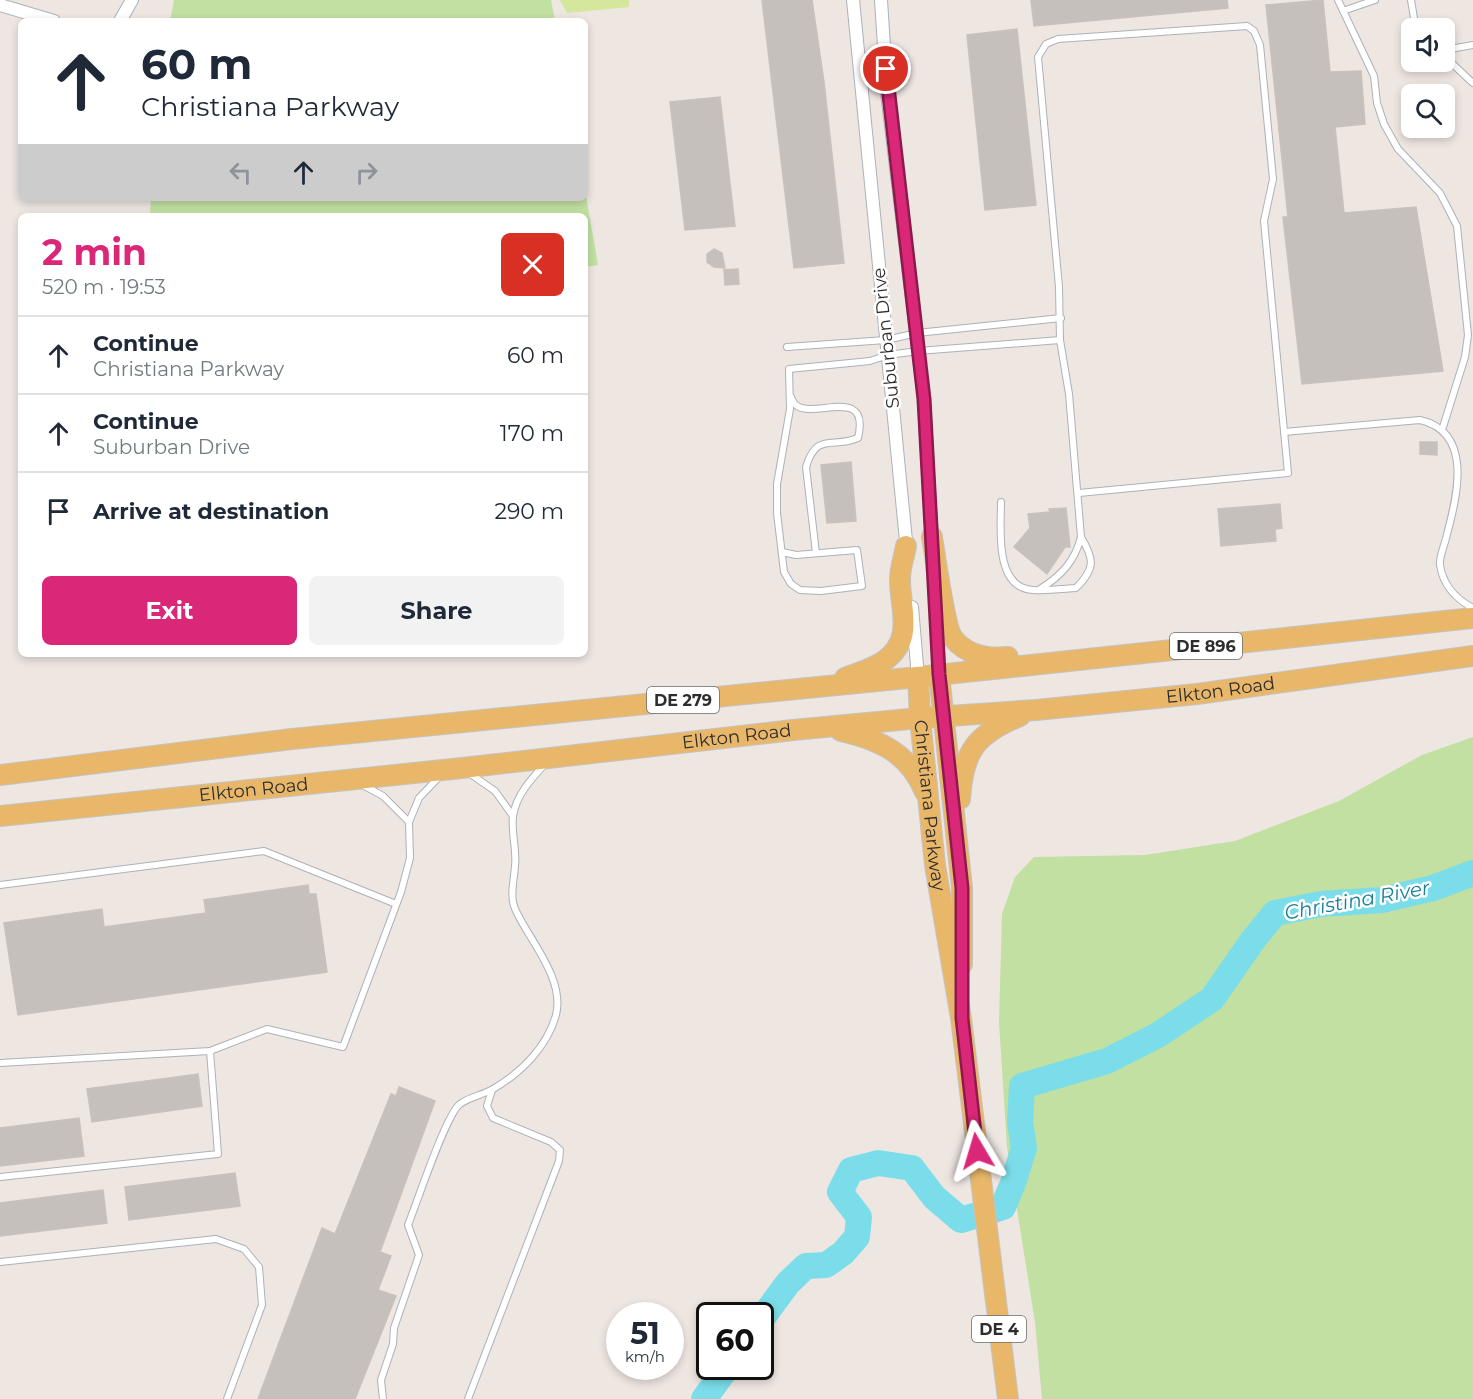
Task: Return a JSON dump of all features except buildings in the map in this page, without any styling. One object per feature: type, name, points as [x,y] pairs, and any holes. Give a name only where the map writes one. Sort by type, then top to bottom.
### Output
[{"type":"main road","points":[[932,537],[949,630],[952,637],[967,650],[996,658],[1102,646],[1129,654]]},
{"type":"main road","points":[[827,686],[883,662],[897,647],[904,633],[905,622],[900,578],[906,546]]},
{"type":"main road","name":"DE 896","points":[[918,677],[1473,618]]},
{"type":"main road","name":"Elkton Road","points":[[0,816],[298,786],[824,727],[1197,694],[1473,656]]},
{"type":"main road","name":"Christiana Parkway","points":[[939,674],[962,888],[962,1018]]},
{"type":"main road","name":"Christiana Parkway","points":[[918,677],[935,865],[962,1018]]},
{"type":"main road","name":"DE 279","points":[[0,775],[292,739],[918,677]]},
{"type":"main road","points":[[957,843],[962,773],[970,750],[987,731],[1036,710]]},
{"type":"main road","points":[[824,727],[869,738],[891,749],[914,772],[928,800]]},
{"type":"main road","name":"DE 4","points":[[962,1018],[1008,1399]]},
{"type":"street","points":[[122,18],[132,0]]},
{"type":"street","name":"Suburban Drive","points":[[853,0],[918,677]]},
{"type":"street","name":"Suburban Drive","points":[[881,0],[887,93],[924,399],[939,674]]},
{"type":"street","points":[[0,4],[44,18]]},
{"type":"lane","points":[[1338,0],[1374,76],[1377,103],[1384,124],[1398,149],[1440,193],[1457,226],[1468,334],[1465,357],[1443,428]]},
{"type":"lane","points":[[1344,12],[1375,0]]},
{"type":"lane","points":[[1411,0],[1414,18]]},
{"type":"lane","points":[[1040,589],[1065,569],[1077,552],[1081,537],[1069,394],[1060,340],[1061,318],[1038,57],[1046,44],[1058,39],[1247,26],[1254,32],[1260,45],[1273,179],[1264,221],[1288,473],[1079,493]]},
{"type":"lane","points":[[1455,48],[1473,45]]},
{"type":"lane","points":[[1455,65],[1473,83]]},
{"type":"lane","points":[[787,347],[886,340],[917,333],[1061,318]]},
{"type":"lane","points":[[782,552],[796,555],[857,550],[862,586],[821,591],[800,590],[790,584],[784,573],[777,513],[777,483],[790,409],[789,369],[870,362],[888,355],[918,351],[1060,340]]},
{"type":"lane","points":[[790,396],[795,405],[804,409],[842,406],[852,409],[858,416],[858,438],[852,441],[827,442],[816,446],[810,454],[806,467],[816,553]]},
{"type":"lane","points":[[1284,432],[1420,420],[1443,428],[1458,440],[1463,455],[1463,475],[1440,563],[1444,579],[1452,592],[1473,608]]},
{"type":"lane","points":[[1001,502],[1003,564],[1013,580],[1023,587],[1032,590],[1076,588],[1085,579],[1091,566],[1091,555],[1081,537]]},
{"type":"lane","points":[[383,1399],[381,1380],[393,1344],[394,1328],[419,1255],[408,1225],[447,1126],[459,1104],[492,1090],[524,1067],[544,1042],[556,1013],[556,991],[544,958],[514,908],[512,895],[516,863],[513,816],[526,785],[550,758]]},
{"type":"lane","points":[[0,1063],[210,1052],[267,1029],[343,1047],[396,904],[410,858],[409,822],[419,798],[455,769],[495,791],[513,816]]},
{"type":"lane","points":[[352,779],[383,796],[409,822]]},
{"type":"lane","points":[[0,885],[264,851],[396,904]]},
{"type":"lane","points":[[0,1177],[218,1154],[210,1052]]},
{"type":"lane","points":[[468,1399],[559,1161],[560,1150],[551,1142],[493,1118],[487,1106],[492,1090]]},
{"type":"lane","points":[[0,1262],[216,1239],[244,1249],[259,1268],[262,1305],[227,1399]]},
{"type":"green space","points":[[174,0],[551,0],[554,18],[171,18]]},
{"type":"green space","points":[[560,0],[629,0],[629,7],[567,13]]},
{"type":"green space","points":[[151,201],[587,201],[598,265],[588,267],[588,213],[150,213]]},
{"type":"green space","points":[[1473,737],[1473,1399],[1042,1399],[1035,1322],[1007,1147],[999,1022],[1002,914],[1015,877],[1034,857],[1145,855],[1235,841],[1339,801],[1422,755]]},
{"type":"waterway","name":"Christina River","points":[[774,1302],[788,1283],[806,1266],[826,1265],[843,1253],[857,1237],[859,1217],[840,1192],[851,1170],[878,1163],[912,1168],[934,1197],[961,1220],[1003,1207],[1024,1148],[1020,1122],[1022,1086],[1107,1061],[1158,1035],[1212,999],[1275,913],[1321,904],[1382,900],[1433,888],[1473,873]]},
{"type":"waterway","name":"Christina River","points":[[704,1399],[718,1380]]},
{"type":"route","points":[[886,69],[924,399],[939,674],[962,888],[962,1018],[977,1151]]}]
